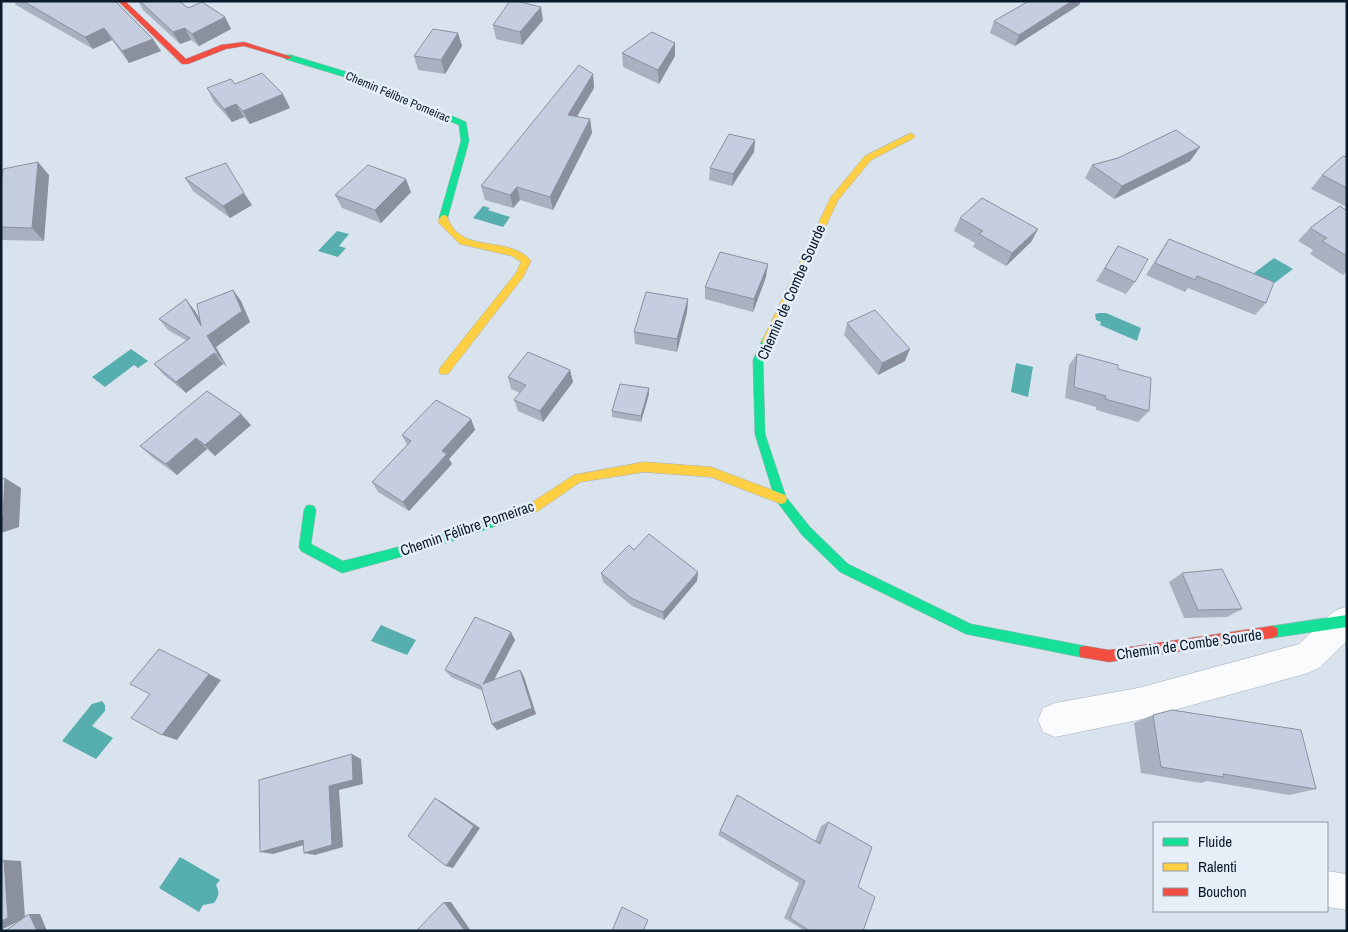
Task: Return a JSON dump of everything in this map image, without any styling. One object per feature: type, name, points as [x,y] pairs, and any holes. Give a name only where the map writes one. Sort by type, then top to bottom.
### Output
[{"type":"street","name":"Chemin Félibre Pomeirac","points":[[121,1],[185,62],[224,47],[244,44],[354,77],[463,124],[466,141],[443,222],[463,242],[514,253],[526,261],[520,275],[444,371]]},
{"type":"street","name":"Chemin de Combe Sourde","points":[[911,136],[868,158],[834,199],[758,360],[760,434],[781,499],[806,531],[844,568],[970,630],[1109,656],[1346,622]]},
{"type":"street","name":"Chemin Félibre Pomeirac","points":[[310,510],[305,547],[342,567],[426,545],[531,509],[578,478],[644,467],[711,472],[781,499]]},
{"type":"street","points":[[1055,720],[1138,704],[1308,657],[1346,622]]},
{"type":"street","points":[[1328,889],[1347,892]]},
{"type":"shaded area","points":[[483,206],[490,208],[488,210],[510,217],[503,227],[473,218]]},
{"type":"shaded area","points":[[337,231],[349,234],[339,246],[346,248],[338,257],[318,251]]},
{"type":"shaded area","points":[[1274,258],[1293,269],[1273,284],[1254,273]]},
{"type":"shaded area","points":[[1106,313],[1141,328],[1137,341],[1100,325],[1101,322],[1096,320],[1095,314]]},
{"type":"shaded area","points":[[131,349],[148,361],[138,368],[134,365],[105,387],[92,377]]},
{"type":"shaded area","points":[[1016,363],[1033,367],[1028,397],[1011,392]]},
{"type":"shaded area","points":[[381,625],[416,640],[407,655],[371,641]]},
{"type":"shaded area","points":[[102,701],[105,705],[105,711],[92,726],[113,738],[96,759],[62,741],[92,704]]},
{"type":"shaded area","points":[[180,857],[220,880],[216,885],[218,896],[216,901],[203,905],[199,912],[159,888]]},
{"type":"building","points":[[23,1],[115,1],[153,39],[122,51],[104,28],[85,37]]},
{"type":"building","points":[[140,1],[179,1],[188,8],[202,2],[225,17],[192,34],[185,28],[173,32]]},
{"type":"building","points":[[510,1],[541,7],[520,32],[493,25]]},
{"type":"building","points":[[1029,1],[1072,1],[1019,35],[994,21]]},
{"type":"building","points":[[433,29],[458,33],[441,60],[414,56]]},
{"type":"building","points":[[652,32],[675,43],[658,70],[622,53]]},
{"type":"building","points":[[579,65],[593,74],[568,115],[590,119],[550,197],[517,187],[510,195],[481,186]]},
{"type":"building","points":[[262,73],[283,94],[243,111],[236,104],[224,109],[207,88],[231,79],[235,84]]},
{"type":"building","points":[[1176,130],[1200,147],[1122,186],[1092,165],[1118,158]]},
{"type":"building","points":[[729,134],[755,140],[733,174],[710,168]]},
{"type":"building","points":[[1343,156],[1347,157],[1347,188],[1322,175]]},
{"type":"building","points":[[38,162],[32,228],[1,227],[1,183],[3,169]]},
{"type":"building","points":[[226,163],[244,193],[223,206],[185,178]]},
{"type":"building","points":[[368,165],[406,179],[375,210],[335,195]]},
{"type":"building","points":[[982,198],[1038,229],[1012,253],[979,234],[983,231],[960,218]]},
{"type":"building","points":[[1340,206],[1347,211],[1347,256],[1322,241],[1327,238],[1310,228]]},
{"type":"building","points":[[1169,239],[1274,282],[1266,303],[1197,276],[1195,280],[1155,263]]},
{"type":"building","points":[[1118,246],[1148,259],[1135,282],[1105,268]]},
{"type":"building","points":[[720,252],[768,264],[754,299],[705,287]]},
{"type":"building","points":[[233,290],[242,311],[207,336],[219,356],[214,353],[176,382],[154,364],[190,338],[159,319],[186,299],[201,326],[197,304]]},
{"type":"building","points":[[646,292],[688,299],[677,339],[634,332]]},
{"type":"building","points":[[875,310],[910,349],[882,363],[847,323]]},
{"type":"building","points":[[528,352],[570,370],[540,411],[514,400],[526,385],[508,377]]},
{"type":"building","points":[[1077,354],[1118,365],[1118,369],[1151,378],[1149,411],[1105,399],[1106,396],[1074,387]]},
{"type":"building","points":[[620,384],[649,388],[641,416],[612,411]]},
{"type":"building","points":[[207,391],[241,414],[205,445],[196,438],[166,464],[140,446]]},
{"type":"building","points":[[436,400],[471,419],[442,451],[447,454],[403,502],[372,482],[411,441],[402,435]]},
{"type":"building","points":[[5,478],[3,517],[1,518],[1,479]]},
{"type":"building","points":[[649,534],[698,572],[663,612],[631,598],[601,573],[629,545],[634,550]]},
{"type":"building","points":[[1222,569],[1242,609],[1198,610],[1182,573]]},
{"type":"building","points":[[475,617],[511,632],[483,684],[520,670],[532,708],[492,724],[481,686],[445,670]]},
{"type":"building","points":[[159,649],[209,674],[162,735],[131,718],[150,694],[130,684]]},
{"type":"building","points":[[1172,710],[1301,730],[1316,789],[1223,774],[1224,777],[1161,767],[1153,715]]},
{"type":"building","points":[[352,754],[353,780],[329,786],[332,845],[304,853],[303,840],[260,852],[259,780]]},
{"type":"building","points":[[737,795],[820,844],[828,822],[872,847],[858,887],[875,897],[863,931],[810,931],[790,918],[805,881],[720,831]]},
{"type":"building","points":[[435,798],[474,826],[446,866],[408,836]]},
{"type":"building","points":[[4,860],[8,918],[1,921],[1,861]]},
{"type":"building","points":[[444,902],[465,931],[416,931]]},
{"type":"building","points":[[622,907],[648,920],[643,931],[612,931]]},
{"type":"building","points":[[29,914],[37,931],[5,931]]},
{"type":"traffic: fast","points":[[288,57],[354,77],[463,124],[465,141],[444,218]]},
{"type":"traffic: fast","points":[[767,341],[758,360],[760,434],[781,499],[806,531],[844,568],[970,630],[1085,652]]},
{"type":"traffic: fast","points":[[310,510],[305,547],[342,567],[426,545],[524,511]]},
{"type":"traffic: fast","points":[[1272,632],[1347,621]]},
{"type":"traffic: slow","points":[[767,341],[834,199],[868,158],[911,136]]},
{"type":"traffic: slow","points":[[444,218],[443,222],[463,242],[515,253],[526,261],[520,275],[444,371]]},
{"type":"traffic: slow","points":[[524,511],[531,509],[578,478],[644,467],[711,472],[781,499]]},
{"type":"traffic: jam","points":[[121,1],[185,62],[224,47],[244,44],[288,57]]},
{"type":"traffic: jam","points":[[1085,652],[1109,656],[1272,632]]}]
